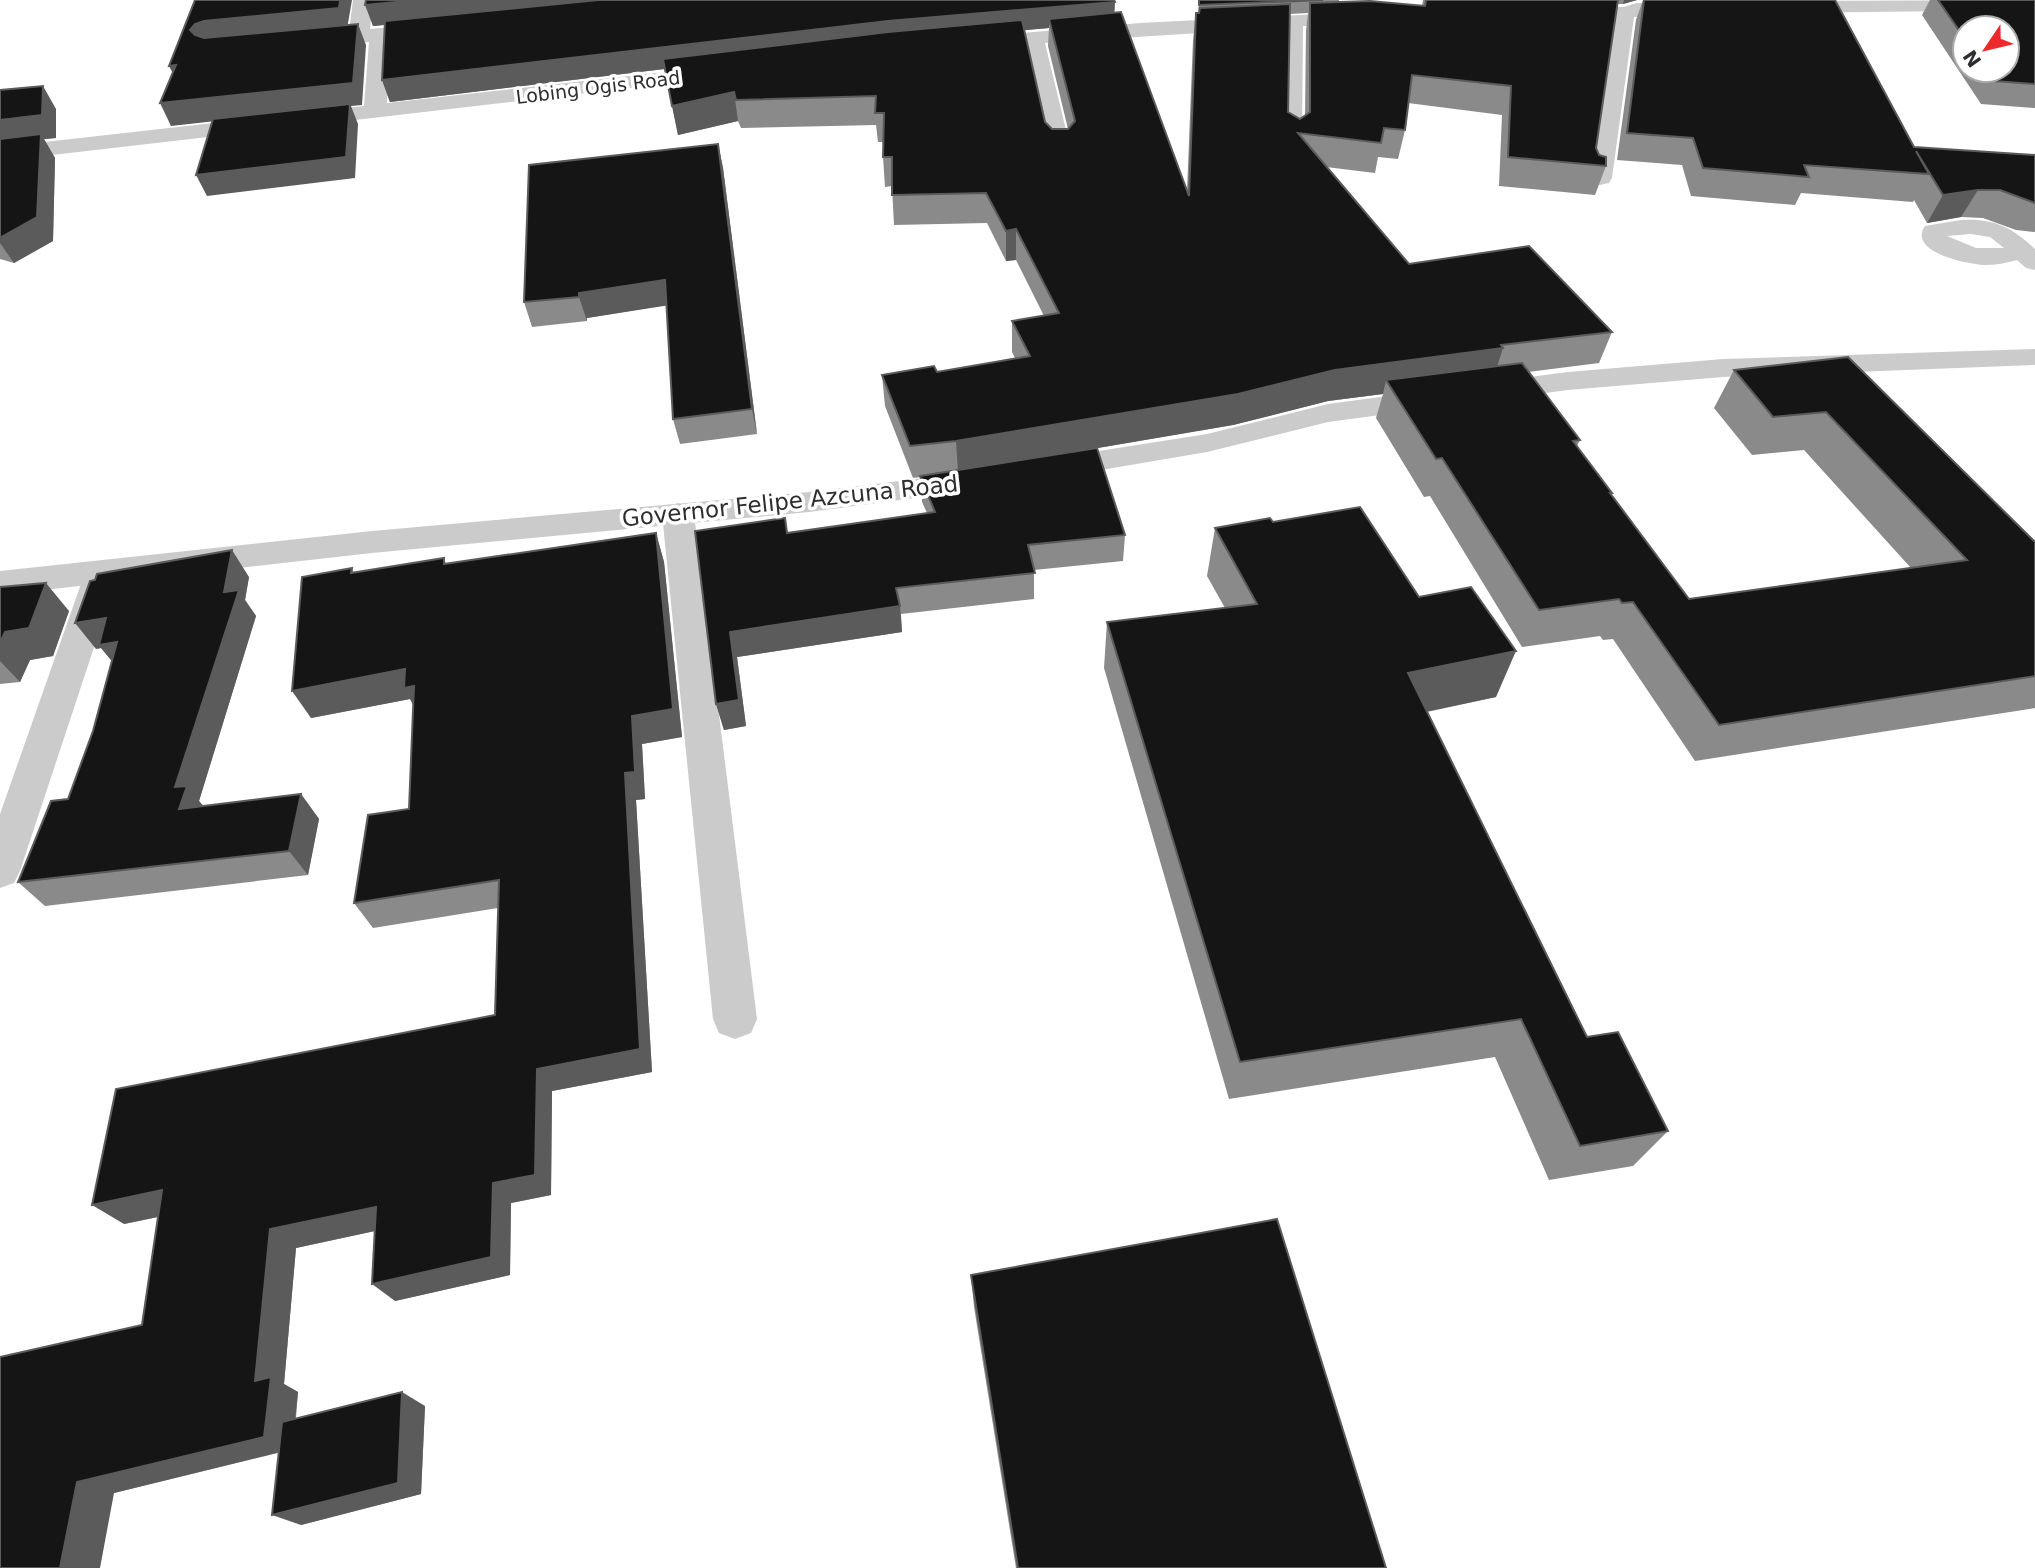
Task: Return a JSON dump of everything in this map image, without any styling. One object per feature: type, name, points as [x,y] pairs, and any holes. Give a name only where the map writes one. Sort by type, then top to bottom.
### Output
[{"type":"street","points":[[363,0],[369,36],[375,113]]},
{"type":"street","points":[[1772,7],[1990,2],[2035,4]]},
{"type":"street","points":[[1600,178],[1631,8]]},
{"type":"street","points":[[1546,12],[1718,8]]},
{"type":"street","points":[[955,45],[1140,29],[1377,18]]},
{"type":"street","points":[[293,43],[450,27]]},
{"type":"street","points":[[1032,38],[1059,151]]},
{"type":"street","name":"Lobing Ogis Road","points":[[0,154],[375,113],[738,69]]},
{"type":"street","name":"Governor Felipe Azcuna Road","points":[[0,583],[372,542],[809,502],[1010,476],[1207,443],[1328,413],[1568,381],[1723,368],[2035,357]]},
{"type":"street","points":[[678,514],[735,1019]]},
{"type":"street","points":[[0,871],[102,572]]},
{"type":"lane","points":[[1294,141],[1296,21]]},
{"type":"building","points":[[195,0],[340,0],[339,8],[204,21],[195,24],[190,30],[204,38],[358,24],[353,83],[160,103],[176,65],[169,66]]},
{"type":"building","points":[[366,0],[418,0],[365,5]]},
{"type":"building","points":[[598,0],[1115,2],[888,21],[382,80],[385,21]]},
{"type":"building","points":[[1199,0],[1323,0],[1199,5]]},
{"type":"building","points":[[1426,0],[1618,0],[1596,148],[1599,155],[1606,157],[1606,166],[1508,157],[1511,86],[1412,75],[1405,130],[1384,128],[1381,143],[1298,133],[1409,264],[1529,246],[1612,332],[1501,345],[1503,348],[1335,370],[1238,394],[956,441],[910,446],[882,375],[934,366],[937,372],[1030,356],[1012,321],[1059,313],[1016,229],[1006,231],[986,193],[892,195],[892,157],[883,157],[884,113],[875,113],[876,96],[736,100],[734,92],[672,106],[663,59],[888,32],[1022,20],[1045,122],[1052,129],[1068,129],[1075,121],[1049,19],[1121,12],[1189,196],[1196,13],[1199,13],[1200,8],[1290,4],[1288,112],[1300,119],[1310,112],[1310,3],[1370,1],[1425,6]]},
{"type":"building","points":[[1644,0],[1835,0],[1914,147],[2035,155],[2035,203],[2000,190],[1943,195],[1916,151],[1929,174],[1804,165],[1809,177],[1703,168],[1693,138],[1627,133]]},
{"type":"building","points":[[1938,0],[2035,0],[2035,84],[2021,83],[2021,14],[1951,14],[1951,19]]},
{"type":"building","points":[[43,86],[42,115],[0,120],[0,90]]},
{"type":"building","points":[[350,104],[346,157],[196,175],[213,119]]},
{"type":"building","points":[[41,134],[37,217],[0,238],[0,139]]},
{"type":"building","points":[[718,144],[752,409],[673,419],[665,280],[579,293],[579,297],[524,302],[529,165]]},
{"type":"building","points":[[1848,357],[2035,541],[2035,676],[1719,725],[1633,602],[1622,603],[1619,599],[1539,610],[1442,458],[1436,459],[1386,380],[1522,363],[1580,440],[1573,441],[1689,599],[1967,560],[1826,412],[1773,417],[1734,370]]},
{"type":"building","points":[[1097,448],[1125,535],[1028,545],[1035,573],[896,588],[900,606],[730,632],[739,700],[716,704],[695,531],[785,518],[787,533],[935,512],[920,476]]},
{"type":"building","points":[[1360,507],[1419,597],[1471,587],[1516,651],[1408,673],[1587,1037],[1618,1032],[1668,1131],[1580,1146],[1521,1019],[1240,1062],[1107,622],[1257,604],[1215,528],[1270,518],[1273,522]]},
{"type":"building","points":[[656,533],[673,709],[632,716],[635,772],[625,773],[640,1049],[537,1069],[535,1175],[493,1183],[491,1257],[372,1284],[376,1207],[270,1229],[255,1381],[271,1377],[264,1437],[77,1482],[60,1568],[0,1568],[0,1357],[142,1325],[162,1190],[92,1205],[116,1089],[495,1015],[499,880],[354,903],[368,815],[409,809],[414,686],[404,688],[405,669],[292,691],[302,577],[352,568],[351,573],[444,558],[444,564]]},
{"type":"building","points":[[232,550],[224,592],[239,590],[175,787],[187,786],[179,809],[301,794],[289,851],[18,882],[51,801],[68,799],[93,731],[117,642],[99,645],[106,618],[75,623],[90,581],[95,580],[97,574]]},
{"type":"building","points":[[46,583],[29,628],[5,632],[0,643],[0,587]]},
{"type":"building","points":[[1277,1219],[1386,1568],[1018,1568],[971,1275]]},
{"type":"building","points":[[402,1392],[398,1483],[272,1515],[282,1422]]}]
